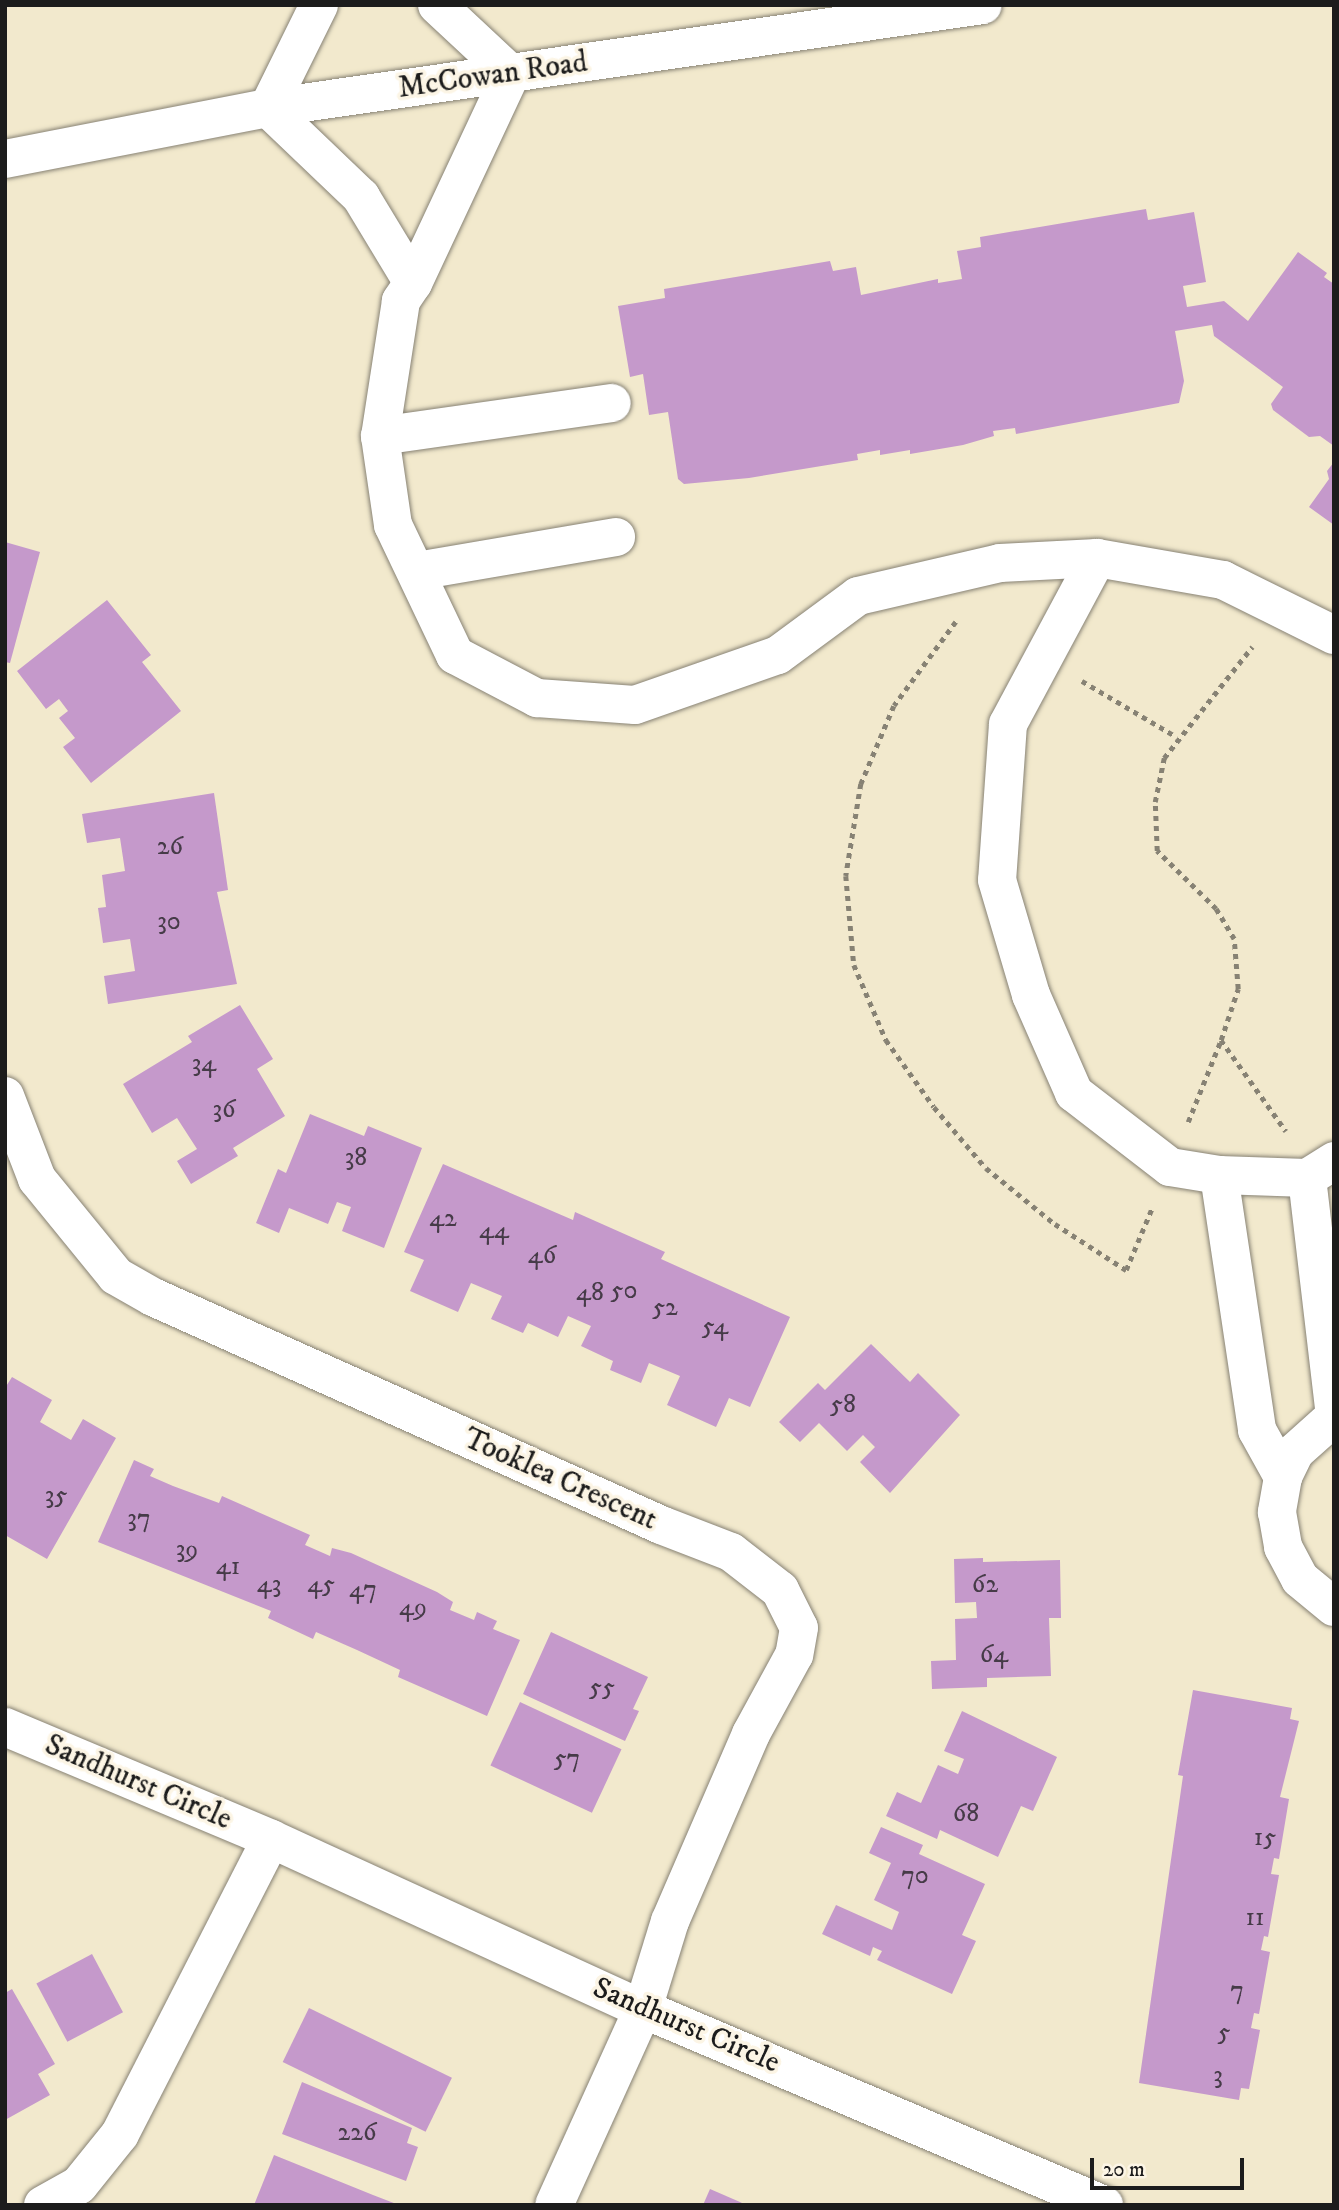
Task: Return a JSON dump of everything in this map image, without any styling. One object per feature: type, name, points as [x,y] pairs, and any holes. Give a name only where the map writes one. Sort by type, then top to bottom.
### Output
[{"type":"street","points":[[319,5],[268,108],[361,197],[413,283]]},
{"type":"street","points":[[437,5],[511,74],[413,283],[401,301],[380,436],[393,525],[455,655],[537,698],[635,705],[778,655],[858,596],[1000,563],[1097,558],[1223,580],[1334,635]]},
{"type":"street","name":"McCowan Road","points":[[5,159],[268,108],[984,5]]},
{"type":"street","points":[[380,436],[612,403]]},
{"type":"street","points":[[417,571],[616,537]]},
{"type":"street","points":[[1097,558],[1041,657],[1008,724],[997,880],[1031,995],[1074,1093],[1170,1167],[1219,1175],[1320,1170],[1334,1408]]},
{"type":"street","name":"Tooklea Crescent","points":[[5,1096],[37,1179],[116,1276],[165,1303],[661,1525],[731,1552],[780,1590],[799,1628],[794,1655],[751,1734],[670,1921],[643,2009],[554,2205]]},
{"type":"street","points":[[1219,1175],[1257,1430],[1283,1477]]},
{"type":"street","points":[[1334,1417],[1295,1452],[1283,1477],[1277,1512],[1283,1547],[1300,1579],[1334,1607]]},
{"type":"street","name":"Sandhurst Circle","points":[[5,1727],[271,1839],[643,2009],[1104,2205]]},
{"type":"street","name":"Sandhurst Circle","points":[[43,2205],[79,2185],[120,2134],[271,1839]]},
{"type":"path","points":[[1221,1040],[1238,989],[1234,939],[1216,909],[1157,851],[1155,802],[1164,758],[1177,737],[1258,639],[1277,607]]},
{"type":"path","points":[[1041,657],[1177,737]]},
{"type":"building","points":[[1146,209],[1148,220],[1194,212],[1206,282],[1183,286],[1187,307],[1224,301],[1248,321],[1298,252],[1327,273],[1324,277],[1334,284],[1334,446],[1320,436],[1309,437],[1273,410],[1271,404],[1283,387],[1214,336],[1212,325],[1175,331],[1184,381],[1179,403],[1016,434],[1015,428],[993,431],[994,436],[963,445],[910,454],[910,450],[880,455],[880,450],[857,454],[858,460],[749,478],[684,484],[678,479],[668,412],[649,415],[643,374],[630,377],[618,306],[665,298],[664,289],[830,261],[833,271],[856,267],[861,295],[938,279],[938,283],[962,279],[957,251],[981,247],[980,237]]},
{"type":"building","points":[[1334,462],[1334,525],[1309,507],[1329,479],[1327,471]]},
{"type":"building","points":[[5,542],[40,552],[10,663],[5,662]]},
{"type":"building","points":[[107,600],[151,655],[142,662],[181,711],[91,783],[63,747],[75,738],[59,718],[68,711],[59,699],[46,709],[17,671]]},
{"type":"building","points":[[214,793],[228,890],[217,892],[237,984],[108,1004],[104,976],[135,971],[130,939],[103,943],[98,908],[106,907],[102,875],[125,871],[120,838],[87,843],[82,814]]},
{"type":"building","points":[[240,1005],[273,1059],[257,1069],[285,1116],[233,1148],[238,1156],[191,1184],[177,1161],[197,1149],[177,1118],[152,1133],[123,1084],[192,1042],[188,1036]]},
{"type":"building","points":[[310,1114],[364,1136],[368,1126],[422,1148],[384,1248],[342,1231],[351,1207],[337,1202],[328,1224],[289,1208],[279,1233],[256,1223],[278,1169],[286,1173]]},
{"type":"building","points":[[443,1164],[573,1220],[575,1212],[665,1252],[661,1259],[790,1317],[750,1407],[729,1398],[716,1427],[667,1405],[680,1376],[649,1363],[641,1383],[610,1370],[613,1361],[581,1346],[591,1326],[568,1316],[558,1337],[528,1323],[523,1333],[491,1319],[502,1296],[471,1283],[458,1312],[410,1291],[424,1260],[404,1252]]},
{"type":"building","points":[[871,1344],[910,1382],[918,1373],[960,1415],[890,1493],[860,1462],[875,1447],[863,1435],[847,1451],[819,1423],[800,1442],[779,1422],[818,1383],[825,1390]]},
{"type":"building","points":[[12,1377],[52,1400],[40,1422],[71,1440],[83,1419],[116,1438],[47,1559],[5,1535],[5,1388]]},
{"type":"building","points":[[134,1460],[154,1469],[150,1476],[173,1486],[219,1503],[222,1496],[310,1535],[305,1545],[330,1556],[332,1548],[351,1553],[437,1592],[453,1602],[450,1610],[474,1620],[477,1612],[497,1621],[493,1629],[520,1640],[487,1716],[398,1677],[400,1670],[357,1650],[316,1632],[313,1639],[268,1618],[271,1611],[98,1542]]},
{"type":"building","points":[[983,1558],[983,1562],[1060,1560],[1061,1618],[1049,1618],[1051,1676],[987,1678],[987,1687],[932,1689],[931,1661],[956,1660],[955,1619],[977,1618],[976,1602],[955,1603],[954,1559]]},
{"type":"building","points":[[551,1632],[648,1677],[633,1709],[639,1711],[625,1741],[523,1694]]},
{"type":"building","points":[[1193,1690],[1292,1708],[1290,1719],[1299,1721],[1280,1797],[1289,1799],[1279,1859],[1274,1858],[1271,1874],[1279,1875],[1268,1937],[1264,1936],[1261,1950],[1270,1952],[1259,2014],[1254,2013],[1251,2028],[1260,2030],[1249,2089],[1241,2088],[1239,2100],[1139,2083],[1183,1776],[1178,1775]]},
{"type":"building","points":[[520,1702],[622,1749],[592,1813],[490,1765]]},
{"type":"building","points":[[962,1711],[1057,1757],[1033,1811],[1021,1806],[998,1857],[940,1830],[937,1839],[886,1816],[897,1792],[921,1803],[938,1765],[958,1774],[964,1759],[944,1751]]},
{"type":"building","points":[[881,1827],[923,1845],[919,1854],[985,1884],[962,1935],[976,1941],[952,1994],[877,1960],[882,1951],[873,1947],[870,1956],[822,1934],[836,1905],[892,1930],[899,1912],[874,1900],[891,1863],[869,1853]]},
{"type":"building","points":[[92,1954],[123,2012],[67,2042],[36,1984]]},
{"type":"building","points":[[12,1989],[55,2064],[38,2074],[50,2095],[5,2120],[5,1993]]},
{"type":"building","points":[[309,2008],[452,2078],[426,2132],[283,2062]]},
{"type":"building","points":[[302,2082],[412,2128],[407,2143],[418,2147],[406,2181],[282,2134]]},
{"type":"building","points":[[274,2155],[373,2195],[399,2205],[254,2205]]},
{"type":"building","points":[[710,2189],[740,2202],[746,2205],[703,2205]]}]
